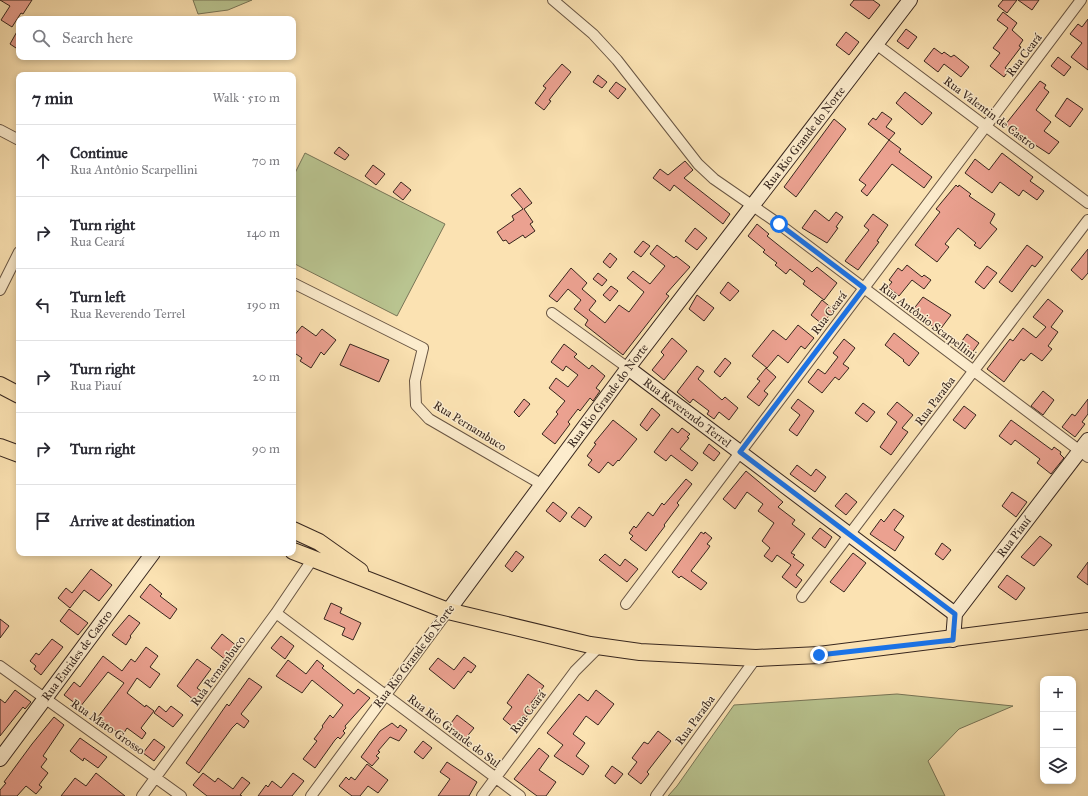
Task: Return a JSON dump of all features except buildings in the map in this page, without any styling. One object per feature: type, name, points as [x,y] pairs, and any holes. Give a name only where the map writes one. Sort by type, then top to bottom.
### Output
[{"type":"main road","points":[[2,388],[16,394]]},
{"type":"main road","points":[[0,447],[16,453]]},
{"type":"main road","points":[[296,531],[319,542],[376,582]]},
{"type":"main road","points":[[296,552],[312,560],[376,582],[448,611],[513,628],[599,646],[640,652],[756,658],[819,655],[953,640],[1088,621]]},
{"type":"street","name":"Rua Antônio Scarpellini","points":[[553,0],[593,34],[617,60],[698,164],[714,179],[779,224],[974,371],[1085,449]]},
{"type":"street","name":"Rua Rio Grande do Norte","points":[[311,796],[540,484],[910,0]]},
{"type":"street","name":"Rua Ceará","points":[[626,604],[1081,0]]},
{"type":"street","name":"Rua Valentin de Castro","points":[[876,44],[1088,203]]},
{"type":"street","points":[[0,130],[16,138]]},
{"type":"street","name":"Rua Paraíba","points":[[802,597],[1088,220]]},
{"type":"street","points":[[0,290],[16,258]]},
{"type":"street","name":"Rua Pernambuco","points":[[296,284],[423,348],[415,381],[416,405],[429,419],[540,484]]},
{"type":"street","name":"Rua Reverendo Terrel","points":[[552,313],[628,368],[955,614]]},
{"type":"street","name":"Rua Piauí","points":[[955,614],[1085,449]]},
{"type":"street","name":"Rua Eurides de Castro","points":[[0,759],[152,556]]},
{"type":"street","name":"Rua Pernambuco","points":[[142,796],[276,613],[312,560]]},
{"type":"street","name":"Rua Rio Grande do Sul","points":[[276,613],[520,796]]},
{"type":"street","points":[[953,640],[955,614]]},
{"type":"street","name":"Rua Ceará","points":[[482,796],[575,672],[599,646]]},
{"type":"street","name":"Rua Paraíba","points":[[656,796],[756,658]]},
{"type":"street","name":"Rua Mato Grosso","points":[[0,666],[181,796]]},
{"type":"green space","points":[[193,0],[252,0],[228,10],[198,14]]},
{"type":"green space","points":[[305,153],[445,224],[397,316],[296,265],[296,171]]},
{"type":"green space","points":[[897,694],[1013,706],[959,729],[928,761],[945,796],[668,796],[677,786],[734,705]]},
{"type":"route","points":[[779,224],[864,288],[740,452],[955,614],[953,640],[819,655]]}]
